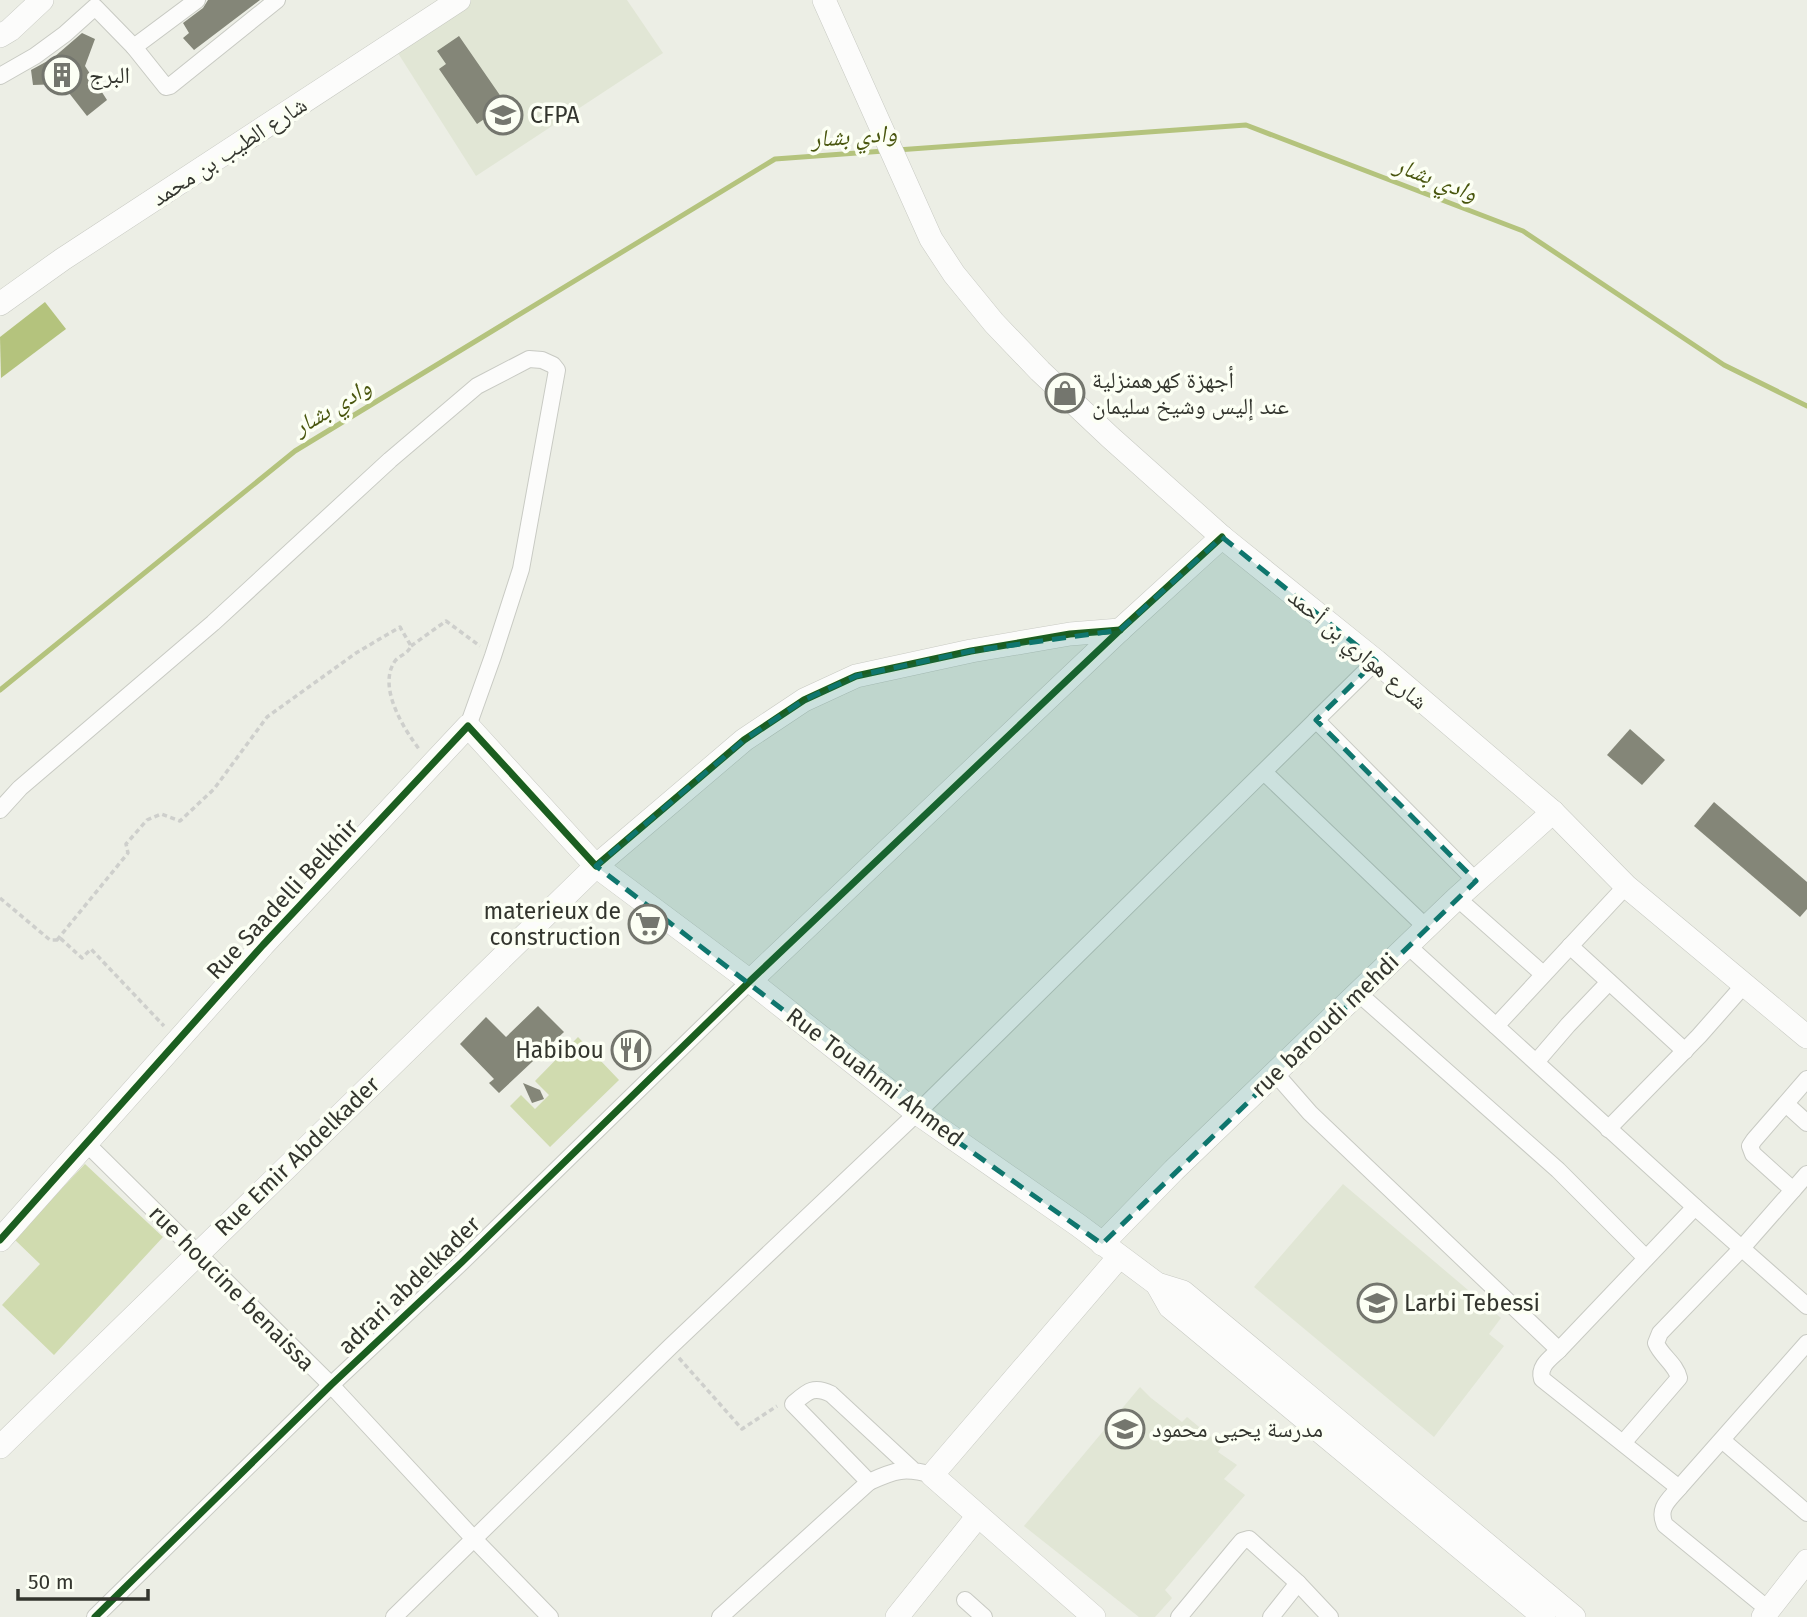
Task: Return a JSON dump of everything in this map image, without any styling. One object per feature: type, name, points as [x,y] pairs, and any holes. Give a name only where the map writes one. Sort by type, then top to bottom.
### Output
[{"type":"main road","points":[[0,36],[42,0]]},
{"type":"main road","name":"شارع الطيب بن محمد","points":[[0,304],[63,259],[459,0]]},
{"type":"main road","name":"شارع هواري بن أحمد","points":[[824,0],[931,239],[954,274],[986,313],[1040,371],[1222,537],[1376,661],[1553,812],[1626,886],[1807,1037]]},
{"type":"main road","points":[[750,981],[1120,630],[1222,537]]},
{"type":"main road","name":"Rue Emir Abdelkader","points":[[0,1447],[596,866],[744,740],[804,700],[856,676],[1070,634],[1120,630]]},
{"type":"main road","points":[[468,726],[596,866]]},
{"type":"main road","name":"Rue Saadelli Belkhir","points":[[0,1240],[263,945],[468,726]]},
{"type":"main road","name":"rue baroudi mehdi","points":[[922,1472],[1111,1251],[1174,1170],[1457,898],[1553,812]]},
{"type":"main road","name":"Rue Touahmi Ahmed","points":[[596,866],[750,981],[916,1113],[1157,1284]]},
{"type":"main road","points":[[1157,1284],[1170,1307],[1544,1617]]},
{"type":"main road","points":[[1157,1284],[1183,1292],[1574,1617]]},
{"type":"main road","points":[[922,1472],[978,1516],[1094,1617]]},
{"type":"main road","points":[[897,1617],[978,1516]]},
{"type":"main road","points":[[1766,1614],[1807,1561]]},
{"type":"street","points":[[134,47],[197,0]]},
{"type":"street","points":[[0,76],[35,56],[95,7],[134,47],[162,85],[170,86],[277,0]]},
{"type":"street","points":[[0,810],[19,788],[213,623],[445,412],[477,386],[502,372],[529,359],[542,360],[557,370],[521,569],[468,726]]},
{"type":"street","points":[[394,1617],[670,1347],[916,1113],[1376,661]]},
{"type":"street","points":[[1316,720],[1476,881]]},
{"type":"street","points":[[1264,772],[1427,928]]},
{"type":"street","points":[[1496,1026],[1626,886]]},
{"type":"street","points":[[1457,898],[1543,974]]},
{"type":"street","points":[[1408,946],[1807,1306]]},
{"type":"street","points":[[1570,946],[1685,1051]]},
{"type":"street","name":"adrari abdelkader","points":[[95,1617],[750,981]]},
{"type":"street","points":[[1537,1061],[1609,982]]},
{"type":"street","points":[[1608,1129],[1685,1051],[1744,985]]},
{"type":"street","points":[[1358,993],[1558,1170],[1646,1258]]},
{"type":"street","points":[[1275,1073],[1310,1113],[1559,1350]]},
{"type":"street","points":[[1793,1190],[1754,1154],[1750,1146],[1807,1079]]},
{"type":"street","points":[[1786,1104],[1807,1123]]},
{"type":"street","name":"rue houcine benaissa","points":[[86,1143],[331,1385],[550,1617]]},
{"type":"street","points":[[1623,1443],[1679,1378],[1677,1371],[1658,1349],[1657,1339],[1807,1174]]},
{"type":"street","points":[[1679,1488],[1542,1378],[1541,1369],[1695,1207]]},
{"type":"street","points":[[1766,1614],[1665,1525],[1661,1511],[1807,1343]]},
{"type":"street","points":[[869,1482],[793,1404],[810,1390],[818,1389],[831,1394],[922,1472]]},
{"type":"street","points":[[1722,1440],[1807,1513]]},
{"type":"street","points":[[720,1617],[869,1482],[883,1476],[922,1472]]},
{"type":"street","points":[[1186,1613],[1242,1541],[1252,1540],[1330,1617]]},
{"type":"street","points":[[1271,1617],[1298,1583]]},
{"type":"street","points":[[965,1600],[984,1617]]},
{"type":"path","points":[[430,765],[394,708],[390,672],[396,660],[446,621],[493,656]]},
{"type":"path","points":[[57,940],[128,853],[126,844],[147,820],[161,814],[180,821],[214,789],[267,717],[356,653],[400,627],[411,646]]},
{"type":"path","points":[[0,898],[50,940],[60,938],[82,958],[91,949],[178,1040]]},
{"type":"path","points":[[670,1347],[742,1429],[777,1406],[793,1404]]},
{"type":"highlighted area","points":[[1222,537],[1376,661],[1316,720],[1476,881],[1102,1244],[917,1113],[596,866],[744,740],[804,700],[856,676],[971,651],[1120,630]]},
{"type":"shaded area","name":"CFPA","points":[[448,0],[627,0],[663,53],[476,176],[389,39]]},
{"type":"shaded area","points":[[45,302],[66,329],[1,378],[0,337]]},
{"type":"shaded area","points":[[578,1037],[619,1080],[550,1147],[510,1106],[521,1095],[535,1109],[549,1095],[535,1081]]},
{"type":"shaded area","points":[[85,1164],[163,1237],[54,1355],[2,1305],[40,1264],[14,1239]]},
{"type":"shaded area","name":"Larbi Tebessi","points":[[1343,1184],[1501,1318],[1489,1334],[1504,1346],[1434,1437],[1254,1287]]},
{"type":"shaded area","points":[[1140,1387],[1182,1422],[1187,1417],[1222,1446],[1218,1452],[1237,1465],[1224,1479],[1245,1495],[1165,1590],[1172,1598],[1155,1617],[1139,1617],[1024,1526]]},
{"type":"building","points":[[208,0],[260,0],[194,50],[183,38],[189,33],[183,23],[203,8]]},
{"type":"building","name":"البرج","points":[[82,33],[95,39],[85,66],[107,100],[87,116],[62,84],[33,85],[31,70],[53,58]]},
{"type":"building","points":[[459,36],[506,104],[477,124],[439,69],[446,64],[437,51]]},
{"type":"building","points":[[1630,729],[1665,760],[1642,785],[1607,755]]},
{"type":"building","points":[[1714,802],[1807,882],[1807,909],[1800,917],[1694,826]]},
{"type":"building","points":[[538,1006],[564,1032],[499,1093],[489,1083],[494,1079],[460,1044],[486,1017],[506,1037]]},
{"type":"building","points":[[523,1083],[540,1090],[544,1099],[532,1103]]},
{"type":"waterway","name":"وادي بشار","points":[[897,150],[1246,125],[1523,231],[1724,365],[1807,406]]},
{"type":"waterway","name":"وادي بشار","points":[[0,690],[295,451],[775,159],[884,151]]},
{"type":"cycle path","points":[[95,1617],[750,981],[1120,630],[1222,537]]},
{"type":"cycle path","points":[[0,1240],[263,945],[468,726],[596,866],[744,740],[804,700],[856,676],[971,651],[1070,634],[1120,630]]},
{"type":"place","name":"البرج","points":[[62,75]]},
{"type":"place","name":"CFPA","points":[[503,115]]},
{"type":"place","name":"أجهزة كهرهمنزلية عند إليس وشيخ سليمان","points":[[1065,393]]},
{"type":"place","name":"materieux de construction","points":[[648,924]]},
{"type":"place","name":"Habibou","points":[[631,1050]]},
{"type":"place","name":"Larbi Tebessi","points":[[1377,1303]]},
{"type":"place","name":"مدرسة يحيى محمود","points":[[1125,1429]]}]
